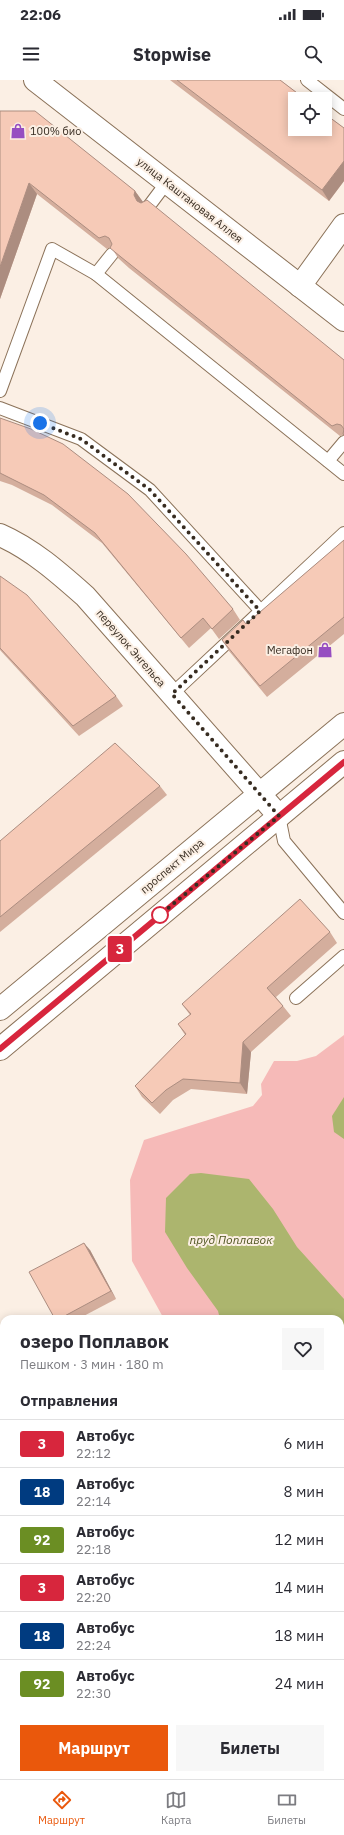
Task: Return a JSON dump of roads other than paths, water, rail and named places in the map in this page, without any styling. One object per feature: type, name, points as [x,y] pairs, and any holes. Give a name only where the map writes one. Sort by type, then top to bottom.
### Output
[{"type":"street","name":"улица Каштановая Аллея","points":[[35,80],[344,320]]},
{"type":"street","points":[[300,286],[344,225]]},
{"type":"street","name":"переулок Энгельса","points":[[0,535],[12,540],[50,565],[85,596],[279,816]]},
{"type":"street","name":"проспект Мира","points":[[0,1009],[344,724]]},
{"type":"street","points":[[0,1049],[344,762]]},
{"type":"lane","points":[[307,80],[344,109]]},
{"type":"lane","points":[[149,206],[167,182]]},
{"type":"lane","points":[[0,391],[52,249],[96,274],[344,474]]},
{"type":"lane","points":[[96,274],[112,254]]},
{"type":"lane","points":[[0,408],[81,439],[150,490],[260,611]]},
{"type":"lane","points":[[328,461],[344,442]]},
{"type":"lane","points":[[172,694],[344,533]]},
{"type":"lane","points":[[279,816],[284,840],[344,913]]},
{"type":"lane","points":[[296,998],[344,956]]},
{"type":"water","points":[[344,1097],[344,1139],[334,1132],[332,1116]]},
{"type":"water","name":"пруд Поплавок","points":[[201,1173],[249,1179],[273,1209],[297,1247],[344,1299],[344,1315],[219,1315],[218,1311],[187,1268],[165,1232],[166,1198],[190,1174]]},
{"type":"place","name":"100% био","points":[[18,131]]},
{"type":"place","name":"Мегафон","points":[[325,650]]}]
